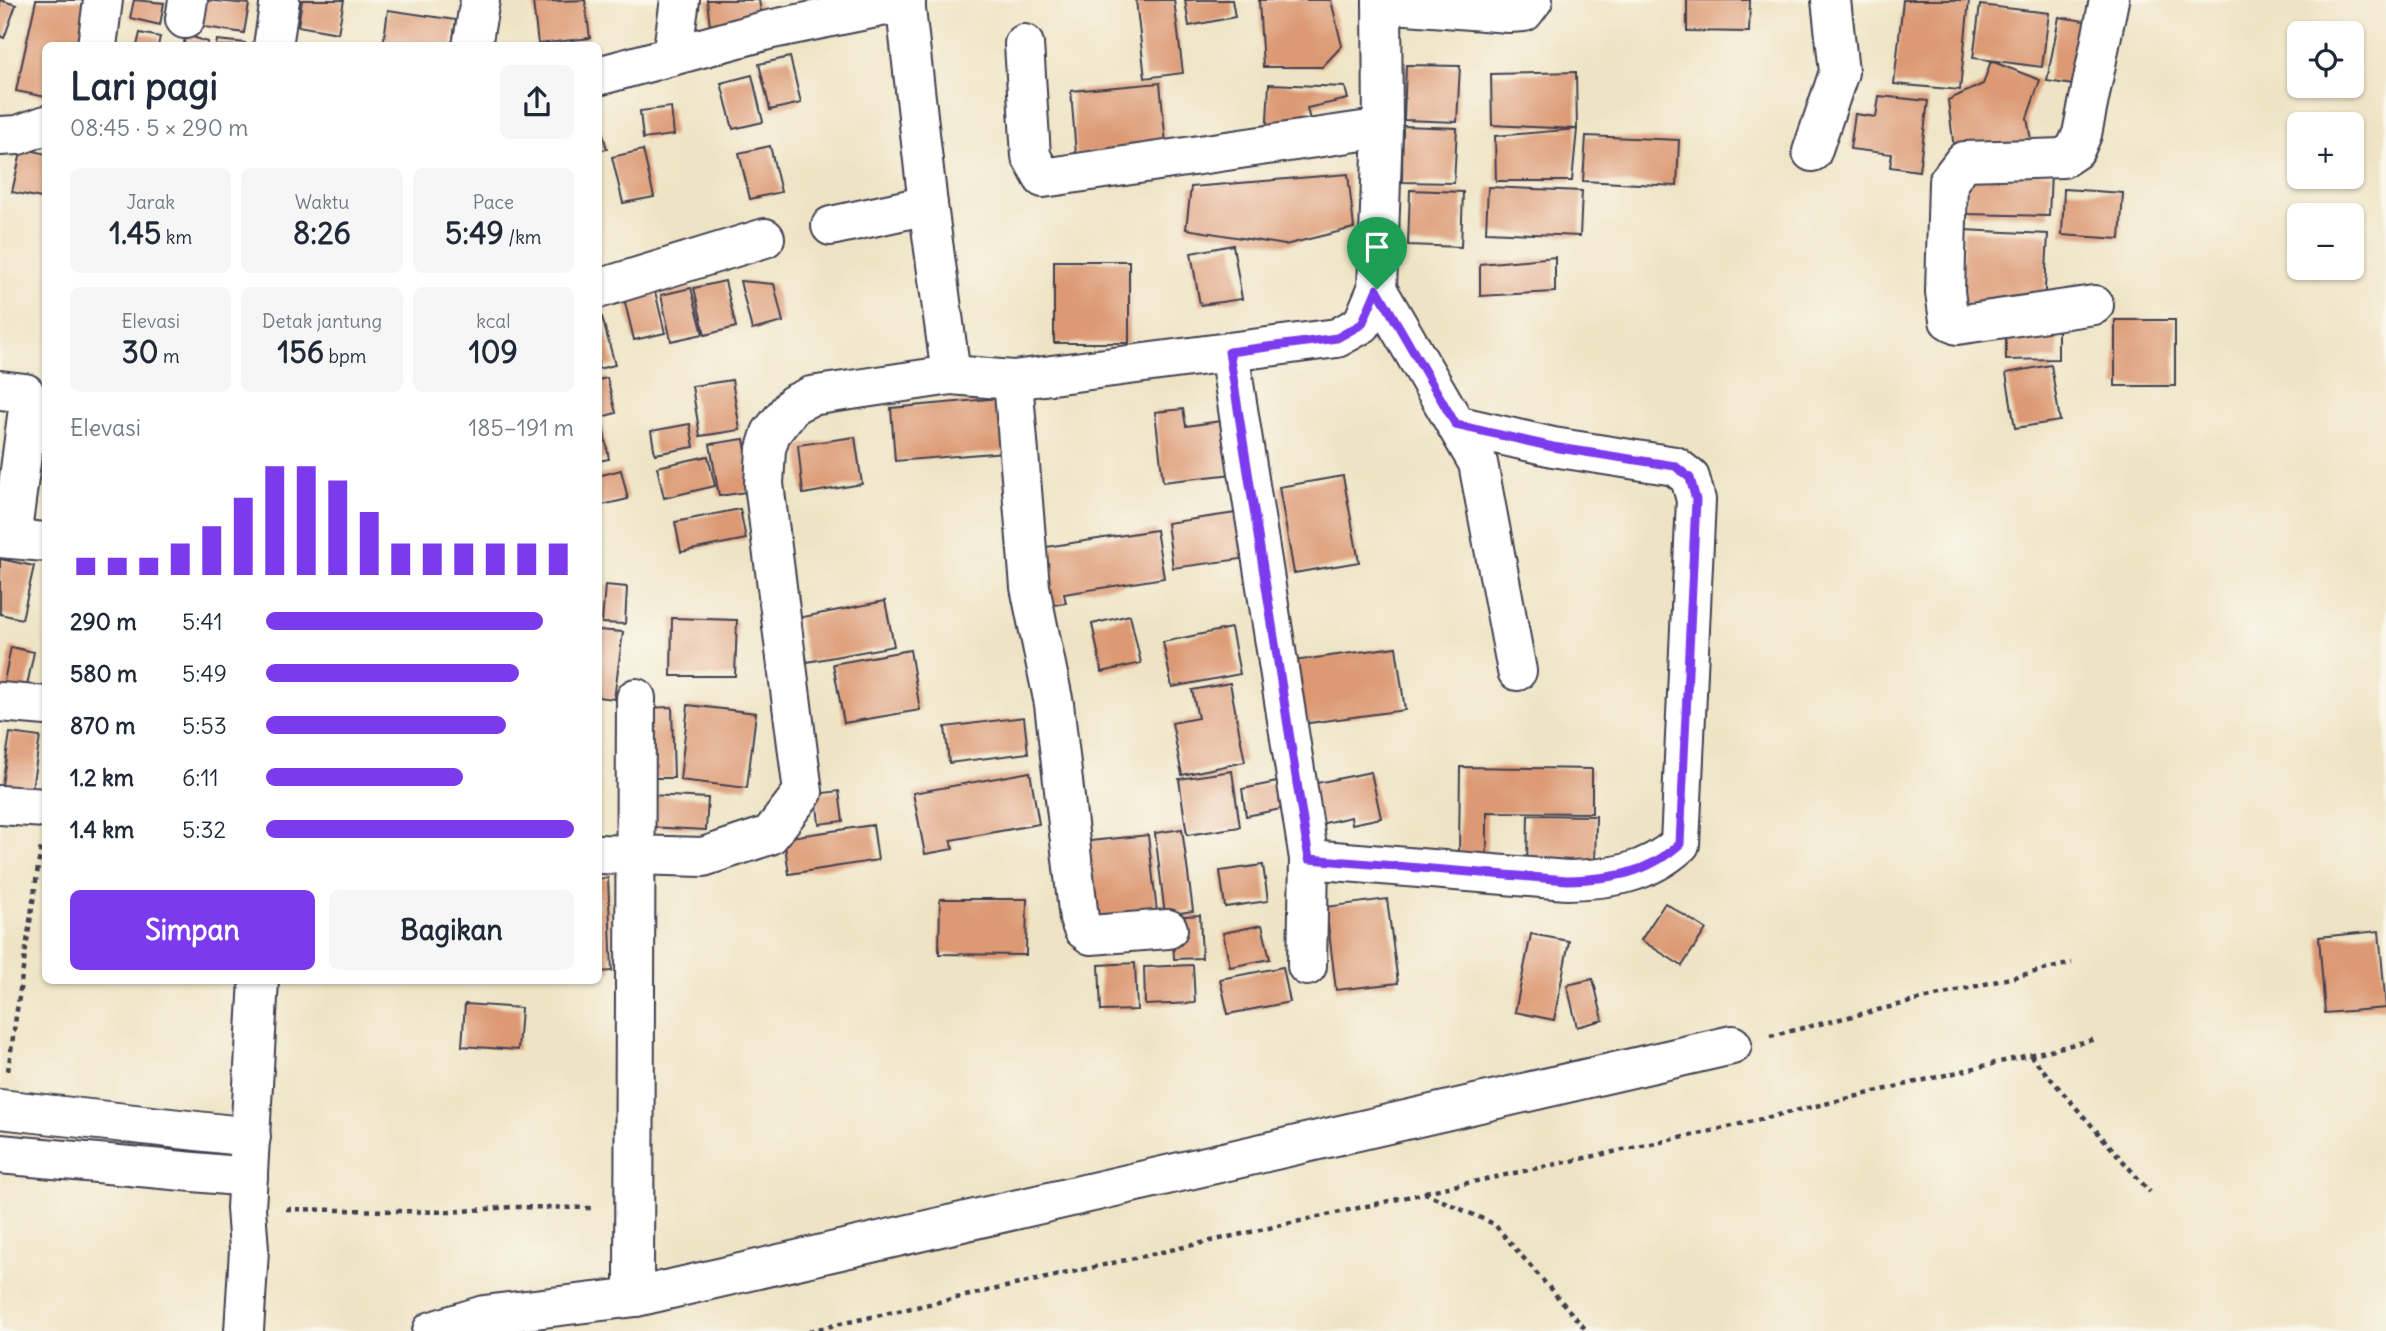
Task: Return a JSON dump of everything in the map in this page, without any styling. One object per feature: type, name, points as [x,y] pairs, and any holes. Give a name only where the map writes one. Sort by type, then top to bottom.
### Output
[{"type":"street","points":[[98,42],[103,0]]},
{"type":"street","points":[[274,42],[280,0]]},
{"type":"street","points":[[473,42],[480,0]]},
{"type":"street","points":[[672,56],[680,0]]},
{"type":"street","points":[[616,855],[703,857],[770,835],[803,792],[764,484],[766,450],[780,417],[794,404],[811,396],[951,375],[1013,380],[1337,338],[1362,324],[1377,289],[1383,128],[1382,2],[1508,13],[1524,12],[1533,0]]},
{"type":"street","points":[[1811,152],[1839,72],[1831,0]]},
{"type":"street","points":[[602,75],[768,30],[906,1],[928,205],[951,375]]},
{"type":"street","points":[[2094,305],[1957,325],[1949,320],[1945,292],[1948,182],[1964,161],[2063,158],[2075,150],[2082,134],[2101,3]]},
{"type":"street","points":[[1024,44],[1031,156],[1043,178],[1383,128]]},
{"type":"street","points":[[0,136],[18,135],[42,126]]},
{"type":"street","points":[[831,226],[928,205]]},
{"type":"street","points":[[602,288],[765,238]]},
{"type":"street","points":[[1377,289],[1478,463],[1517,671]]},
{"type":"street","points":[[1229,352],[1309,859],[1307,967]]},
{"type":"street","points":[[1013,380],[1030,587],[1054,704],[1079,919],[1083,929],[1091,935],[1168,929]]},
{"type":"street","points":[[0,390],[25,393],[29,401],[19,539]]},
{"type":"street","points":[[1309,859],[1567,880],[1606,879],[1660,862],[1680,844],[1696,500],[1690,478],[1675,466],[1553,447],[1456,425]]},
{"type":"street","points":[[636,698],[616,855],[635,1208],[636,1297]]},
{"type":"street","points":[[0,702],[42,706]]},
{"type":"street","points":[[0,805],[42,820]]},
{"type":"street","points":[[244,1331],[249,1250],[247,1193],[259,984]]},
{"type":"street","points":[[432,1331],[484,1315],[636,1297],[1732,1045]]},
{"type":"street","points":[[1,1109],[251,1137]]},
{"type":"street","points":[[0,1154],[247,1193]]},
{"type":"path","points":[[1,1109],[42,834]]},
{"type":"path","points":[[1732,1045],[2072,964]]},
{"type":"path","points":[[809,1331],[1424,1192],[1716,1130],[2096,1039]]},
{"type":"path","points":[[2030,1055],[2150,1192]]},
{"type":"path","points":[[1424,1192],[1494,1224],[1587,1331]]},
{"type":"path","points":[[247,1193],[450,1212],[511,1207],[635,1208]]},
{"type":"building","points":[[0,0],[16,5],[4,38],[0,36]]},
{"type":"building","points":[[36,0],[93,0],[84,42],[42,42],[42,96],[16,91]]},
{"type":"building","points":[[134,0],[164,3],[160,25],[130,18]]},
{"type":"building","points":[[204,0],[249,4],[244,33],[199,26]]},
{"type":"building","points":[[302,0],[344,0],[338,33],[298,26]]},
{"type":"building","points":[[585,0],[590,38],[538,42],[533,2]]},
{"type":"building","points":[[707,0],[759,0],[762,19],[710,26]]},
{"type":"building","points":[[1136,0],[1174,0],[1183,73],[1145,78]]},
{"type":"building","points":[[1185,0],[1232,0],[1235,17],[1189,26]]},
{"type":"building","points":[[1259,0],[1331,0],[1342,46],[1322,67],[1263,67]]},
{"type":"building","points":[[1687,0],[1750,0],[1749,32],[1687,31]]},
{"type":"building","points":[[1903,0],[1969,0],[1960,90],[1894,84]]},
{"type":"building","points":[[1980,5],[2049,13],[2042,67],[1973,58]]},
{"type":"building","points":[[388,10],[456,20],[453,42],[384,42]]},
{"type":"building","points":[[2059,17],[2091,22],[2080,86],[2047,81]]},
{"type":"building","points":[[140,33],[160,37],[159,42],[138,42]]},
{"type":"building","points":[[186,35],[208,42],[184,42]]},
{"type":"building","points":[[790,57],[801,103],[770,110],[759,64]]},
{"type":"building","points":[[1991,61],[2040,80],[2027,118],[2033,151],[1954,149],[1948,100],[1983,84]]},
{"type":"building","points":[[1406,65],[1460,66],[1457,122],[1404,120]]},
{"type":"building","points":[[1576,72],[1577,129],[1492,125],[1491,74]]},
{"type":"building","points":[[752,75],[763,122],[733,129],[721,83]]},
{"type":"building","points":[[1160,83],[1166,144],[1076,155],[1071,91]]},
{"type":"building","points":[[1269,84],[1345,87],[1348,99],[1307,108],[1314,136],[1266,138]]},
{"type":"building","points":[[1879,96],[1928,101],[1919,171],[1890,167],[1892,154],[1850,149],[1855,114],[1876,117]]},
{"type":"building","points":[[671,107],[674,135],[643,139],[640,111]]},
{"type":"building","points":[[1403,126],[1457,128],[1454,183],[1402,182]]},
{"type":"building","points":[[1577,129],[1572,181],[1496,181],[1495,136]]},
{"type":"building","points":[[602,132],[607,149],[602,150]]},
{"type":"building","points":[[1586,136],[1679,140],[1677,186],[1583,181]]},
{"type":"building","points":[[770,146],[781,192],[750,199],[739,153]]},
{"type":"building","points":[[22,148],[42,153],[42,198],[12,192]]},
{"type":"building","points":[[643,150],[654,197],[623,203],[612,157]]},
{"type":"building","points":[[1967,171],[2051,173],[2049,216],[1965,214]]},
{"type":"building","points":[[1348,174],[1354,228],[1285,245],[1186,229],[1191,187]]},
{"type":"building","points":[[1488,187],[1582,191],[1580,236],[1486,232]]},
{"type":"building","points":[[2064,189],[2123,193],[2120,239],[2062,235]]},
{"type":"building","points":[[1410,190],[1463,192],[1461,247],[1408,245]]},
{"type":"building","points":[[1964,230],[2048,234],[2044,307],[1960,304]]},
{"type":"building","points":[[1233,245],[1242,299],[1200,305],[1191,253]]},
{"type":"building","points":[[1555,257],[1555,292],[1480,296],[1480,264]]},
{"type":"building","points":[[1054,261],[1129,261],[1129,343],[1054,343]]},
{"type":"building","points":[[725,281],[736,327],[705,335],[694,288]]},
{"type":"building","points":[[740,281],[774,284],[783,322],[752,330]]},
{"type":"building","points":[[654,287],[665,333],[634,340],[623,294]]},
{"type":"building","points":[[691,288],[703,334],[671,341],[661,295]]},
{"type":"building","points":[[602,317],[615,365],[602,368]]},
{"type":"building","points":[[2115,320],[2175,320],[2175,386],[2115,386]]},
{"type":"building","points":[[2058,325],[2058,359],[2006,360],[2006,326]]},
{"type":"building","points":[[2051,365],[2060,421],[2015,428],[2006,373]]},
{"type":"building","points":[[607,378],[616,413],[602,417],[602,379]]},
{"type":"building","points":[[732,380],[740,430],[700,436],[692,386]]},
{"type":"building","points":[[1000,398],[1005,452],[895,461],[891,408]]},
{"type":"building","points":[[1183,409],[1186,426],[1235,419],[1241,473],[1163,482],[1155,412]]},
{"type":"building","points":[[690,424],[694,447],[655,454],[651,431]]},
{"type":"building","points":[[602,426],[603,426],[609,459],[602,460]]},
{"type":"building","points":[[855,437],[862,484],[803,494],[798,445]]},
{"type":"building","points":[[744,439],[753,491],[719,496],[710,444]]},
{"type":"building","points":[[708,456],[715,486],[664,498],[657,467]]},
{"type":"building","points":[[621,470],[628,499],[602,505],[602,475]]},
{"type":"building","points":[[1343,476],[1359,562],[1294,573],[1279,487]]},
{"type":"building","points":[[740,509],[746,539],[681,552],[675,522]]},
{"type":"building","points":[[1243,512],[1249,558],[1173,568],[1167,523]]},
{"type":"building","points":[[1156,530],[1164,578],[1064,594],[1066,603],[1042,607],[1033,549]]},
{"type":"building","points":[[0,559],[34,566],[22,619],[0,614]]},
{"type":"building","points":[[605,585],[627,587],[625,624],[602,623]]},
{"type":"building","points":[[885,601],[894,646],[807,662],[798,618]]},
{"type":"building","points":[[1130,615],[1141,663],[1102,672],[1092,624]]},
{"type":"building","points":[[672,618],[737,620],[735,676],[671,676]]},
{"type":"building","points":[[1231,628],[1240,674],[1172,687],[1163,642]]},
{"type":"building","points":[[602,630],[623,632],[614,699],[602,698]]},
{"type":"building","points":[[11,647],[34,652],[25,695],[2,691]]},
{"type":"building","points":[[1396,647],[1405,710],[1294,725],[1286,662]]},
{"type":"building","points":[[910,650],[920,710],[844,723],[833,664]]},
{"type":"building","points":[[1230,683],[1245,762],[1182,775],[1172,723],[1198,718],[1192,690]]},
{"type":"building","points":[[688,705],[756,713],[747,788],[680,780]]},
{"type":"building","points":[[672,707],[674,778],[645,778],[643,708]]},
{"type":"building","points":[[1024,717],[1028,753],[949,763],[945,727]]},
{"type":"building","points":[[10,733],[40,737],[31,795],[1,791]]},
{"type":"building","points":[[1460,767],[1592,769],[1592,813],[1487,812],[1487,854],[1459,853]]},
{"type":"building","points":[[1232,771],[1240,827],[1187,835],[1179,779]]},
{"type":"building","points":[[1030,772],[1039,824],[951,840],[953,849],[925,854],[913,793]]},
{"type":"building","points":[[1371,772],[1381,818],[1352,824],[1351,817],[1320,824],[1312,784]]},
{"type":"building","points":[[1277,782],[1281,809],[1246,816],[1242,789]]},
{"type":"building","points":[[839,791],[843,821],[819,824],[816,794]]},
{"type":"building","points":[[650,795],[708,798],[706,830],[648,827]]},
{"type":"building","points":[[1528,815],[1596,816],[1595,868],[1527,866]]},
{"type":"building","points":[[873,825],[878,860],[789,874],[784,838]]},
{"type":"building","points":[[1182,829],[1193,911],[1165,915],[1155,833]]},
{"type":"building","points":[[1148,835],[1157,912],[1089,920],[1081,842]]},
{"type":"building","points":[[1263,865],[1268,901],[1225,907],[1220,871]]},
{"type":"building","points":[[608,878],[612,971],[602,972],[602,879]]},
{"type":"building","points":[[940,899],[1027,899],[1026,955],[939,954]]},
{"type":"building","points":[[1387,899],[1398,983],[1336,990],[1326,907]]},
{"type":"building","points":[[1665,903],[1706,929],[1682,966],[1641,940]]},
{"type":"building","points":[[1200,915],[1202,958],[1174,959],[1172,917]]},
{"type":"building","points":[[1262,925],[1270,959],[1230,967],[1223,933]]},
{"type":"building","points":[[2379,931],[2386,1008],[2325,1013],[2319,937]]},
{"type":"building","points":[[1531,934],[1569,941],[1554,1020],[1515,1012]]},
{"type":"building","points":[[1135,963],[1137,1010],[1101,1011],[1099,965]]},
{"type":"building","points":[[1193,965],[1195,1003],[1145,1005],[1144,967]]},
{"type":"building","points":[[1283,967],[1290,1002],[1228,1014],[1220,979]]},
{"type":"building","points":[[1593,979],[1603,1020],[1577,1027],[1567,985]]},
{"type":"building","points":[[465,1004],[521,1008],[518,1050],[462,1046]]},
{"type":"route","points":[[1377,289],[1456,425],[1553,447],[1675,466],[1690,478],[1696,500],[1680,844],[1660,862],[1606,879],[1567,880],[1309,859],[1229,352],[1337,338],[1362,324],[1377,289]]}]
